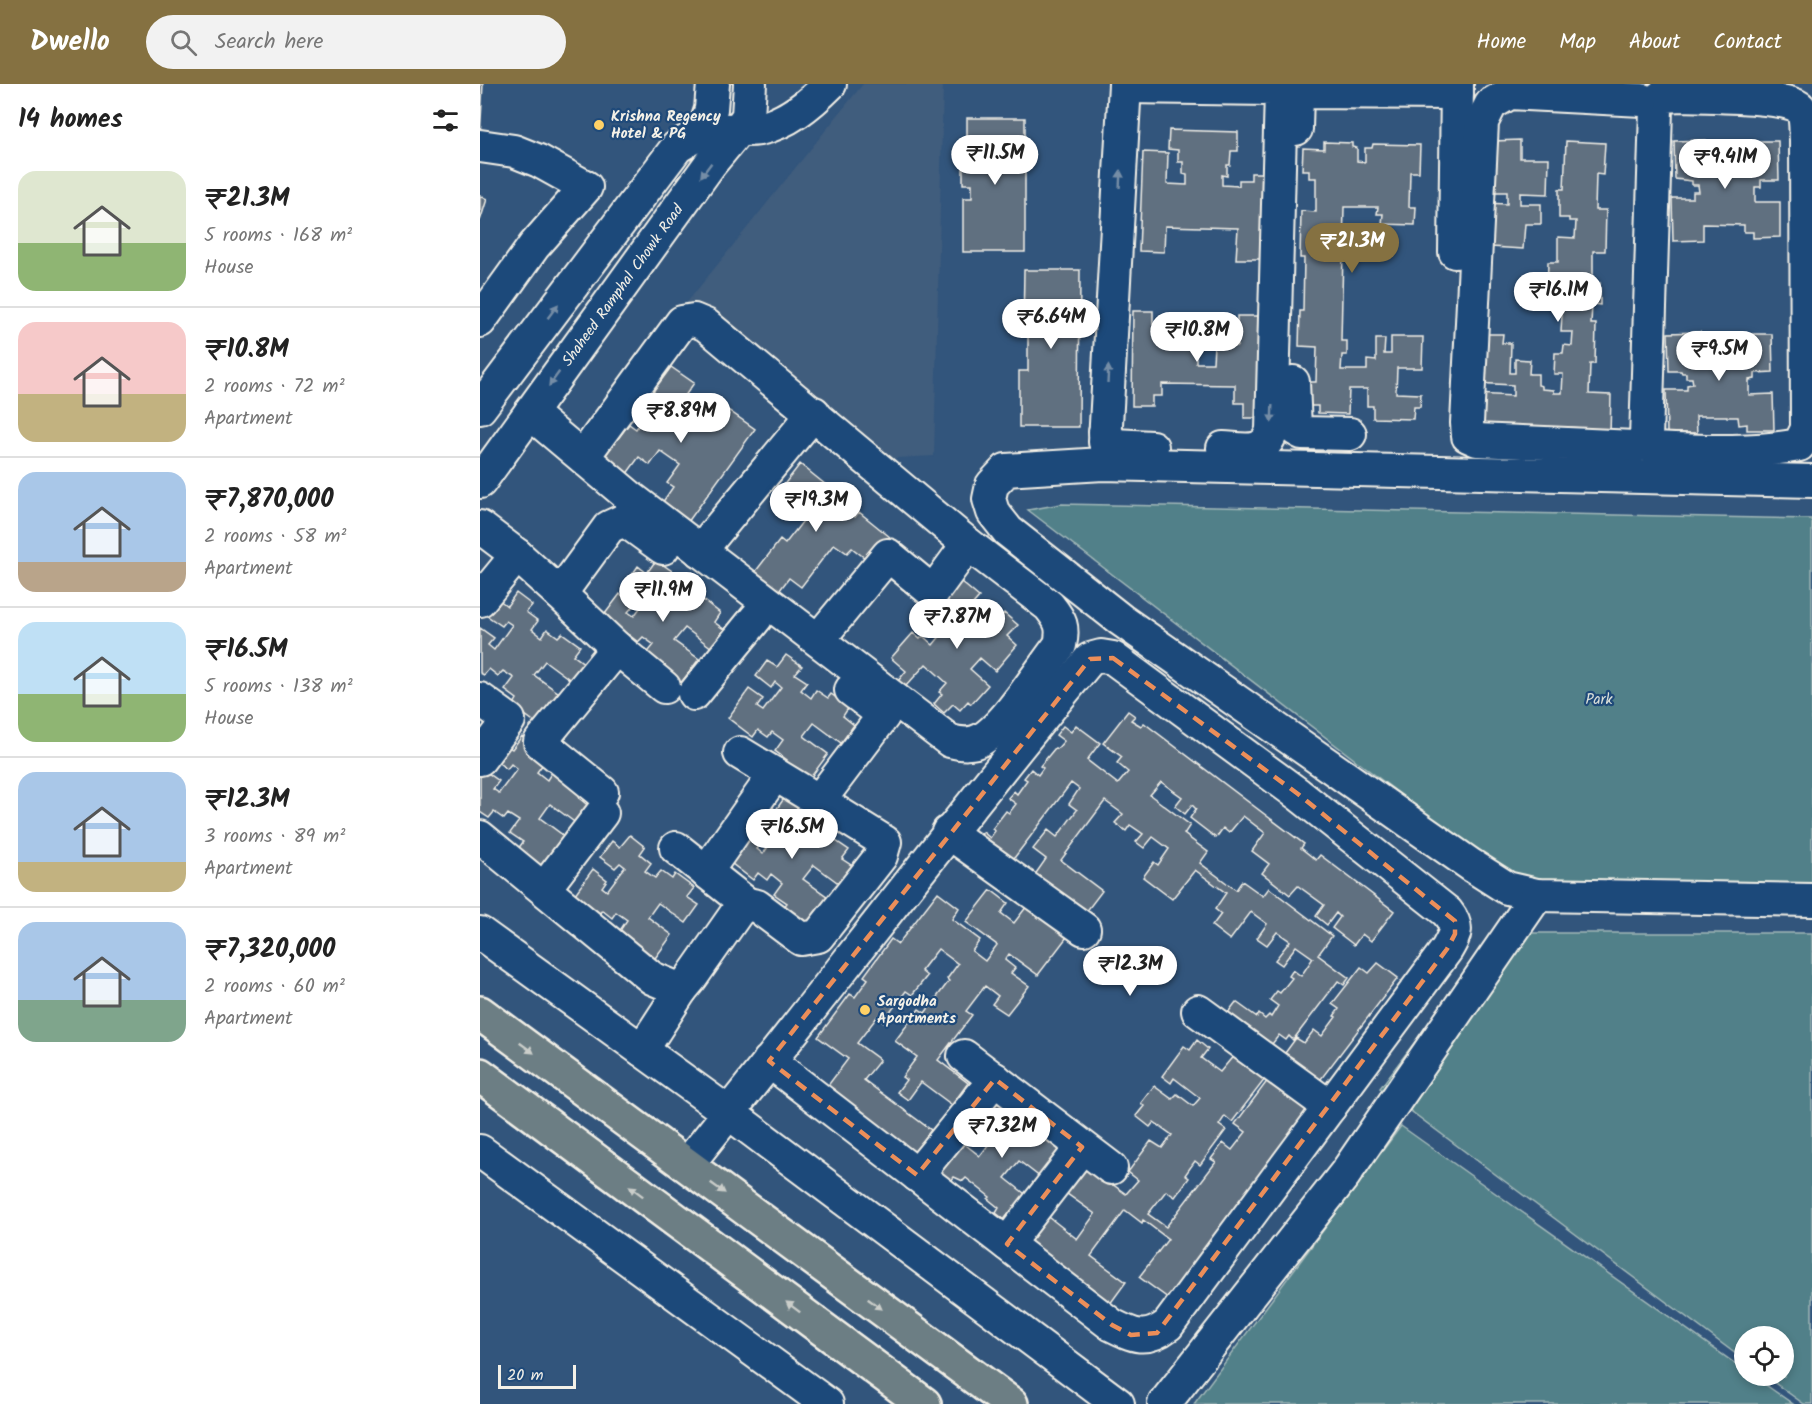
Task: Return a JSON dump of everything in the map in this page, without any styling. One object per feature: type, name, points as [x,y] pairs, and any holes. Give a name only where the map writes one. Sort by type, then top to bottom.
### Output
[{"type":"main road","points":[[480,1013],[1011,1404]]},
{"type":"main road","points":[[480,1075],[922,1403]]},
{"type":"street","points":[[704,131],[711,109],[713,84]]},
{"type":"street","name":"Shaheed Ramphal Chowk Road","points":[[480,482],[710,164],[748,116],[750,84]]},
{"type":"street","points":[[480,408],[677,147],[704,131],[758,129],[784,121],[814,100],[830,84]]},
{"type":"street","points":[[1125,86],[1272,89],[1281,92],[1272,430],[1269,442],[1262,447],[1253,449],[1121,446],[1114,445],[1105,437],[1125,86]]},
{"type":"street","points":[[1350,434],[1302,433],[1294,429],[1297,92],[1457,89],[1453,472]]},
{"type":"street","points":[[1635,462],[1642,92],[1510,93],[1491,104],[1482,122],[1468,435],[1477,440],[1635,462],[1812,481]]},
{"type":"street","points":[[1683,95],[1791,102],[1799,95],[1804,114],[1806,140],[1808,429],[1799,445],[1768,451],[1654,449],[1646,440],[1658,99],[1662,96],[1683,95]]},
{"type":"street","points":[[480,146],[514,151],[539,161],[586,187],[534,246],[480,321]]},
{"type":"street","points":[[530,412],[630,497],[950,741],[965,744],[981,740],[997,728],[1059,645],[1063,631],[1058,618],[1049,606],[968,544],[706,325],[694,320],[682,322],[583,457]]},
{"type":"street","points":[[700,551],[814,413]]},
{"type":"street","points":[[1635,462],[1453,472],[1103,464],[1006,470],[992,484],[989,499],[993,512],[1008,531],[1121,620],[1507,888],[1537,895],[1812,900]]},
{"type":"street","points":[[560,594],[609,527],[622,521],[638,528],[884,715],[819,801]]},
{"type":"street","points":[[480,527],[518,555],[617,648],[664,687]]},
{"type":"street","points":[[818,640],[888,555],[933,592],[968,544]]},
{"type":"street","points":[[480,600],[518,555]]},
{"type":"street","points":[[694,694],[756,618]]},
{"type":"street","points":[[540,742],[617,648]]},
{"type":"street","points":[[687,1165],[948,832],[1090,659],[1101,656],[1113,658],[1298,794],[1447,912],[1455,921],[1455,934],[1447,949],[1168,1324],[1157,1333],[1142,1336],[1131,1335],[1112,1324],[769,1061]]},
{"type":"street","points":[[480,699],[540,742],[602,802],[544,889]]},
{"type":"street","points":[[480,759],[509,720]]},
{"type":"street","points":[[676,848],[747,904],[757,906],[801,939],[818,936],[881,856],[885,842],[740,753]]},
{"type":"street","points":[[706,872],[775,774]]},
{"type":"street","points":[[948,832],[1084,929]]},
{"type":"street","points":[[480,837],[652,978],[681,990]]},
{"type":"street","points":[[1164,1404],[1345,1174],[1537,895]]},
{"type":"street","points":[[642,1050],[681,990],[738,911],[747,904]]},
{"type":"street","points":[[480,933],[729,1113],[1118,1404]]},
{"type":"street","points":[[1198,1011],[1330,1107]]},
{"type":"street","points":[[964,1056],[1111,1167]]},
{"type":"street","points":[[917,1175],[995,1079]]},
{"type":"street","points":[[1007,1244],[1082,1147]]},
{"type":"street","points":[[480,1151],[826,1404]]},
{"type":"highlighted area","points":[[1113,658],[1298,794],[1455,921],[1455,934],[1447,949],[1157,1333],[1131,1335],[1112,1325],[1007,1244],[1082,1147],[995,1079],[917,1175],[769,1061],[1090,659]]},
{"type":"shaded area","points":[[863,84],[943,84],[934,456],[878,459],[685,305]]},
{"type":"green space","name":"Park","points":[[1061,504],[1812,519],[1812,885],[1527,882],[1494,866],[1028,510]]},
{"type":"green space","points":[[1497,933],[1812,933],[1812,1404],[1804,1404],[1779,1386],[1794,1386],[1794,1326],[1734,1326],[1734,1353],[1380,1088]]},
{"type":"green space","points":[[1401,1126],[1734,1363],[1734,1386],[1767,1386],[1793,1404],[1194,1404]]},
{"type":"building","points":[[480,84],[483,84],[480,138]]},
{"type":"building","points":[[967,118],[1025,118],[1025,252],[963,252],[963,198],[972,198],[972,184],[963,184],[963,168],[967,168]]},
{"type":"building","points":[[1169,130],[1238,132],[1238,151],[1231,151],[1230,165],[1227,165],[1227,176],[1222,175],[1222,185],[1239,186],[1239,180],[1251,180],[1251,173],[1265,173],[1262,259],[1236,259],[1238,228],[1165,226],[1164,252],[1139,251],[1143,152],[1168,153],[1167,184],[1187,185],[1187,175],[1183,174],[1183,162],[1178,162],[1178,150],[1168,149]]},
{"type":"building","points":[[1520,140],[1520,158],[1549,158],[1548,194],[1520,193],[1520,204],[1541,204],[1541,224],[1525,224],[1523,249],[1491,247],[1484,203],[1507,204],[1507,192],[1489,192],[1493,141]]},
{"type":"building","points":[[1706,140],[1706,151],[1722,151],[1722,154],[1748,152],[1748,149],[1754,148],[1753,141],[1778,141],[1779,180],[1761,180],[1761,187],[1755,187],[1755,202],[1780,202],[1780,237],[1753,238],[1753,232],[1744,232],[1744,225],[1703,224],[1703,240],[1673,241],[1672,198],[1693,198],[1693,192],[1699,192],[1698,185],[1692,185],[1692,181],[1675,179],[1674,141]]},
{"type":"building","points":[[1566,141],[1605,143],[1603,175],[1596,174],[1595,210],[1606,210],[1605,251],[1593,251],[1593,283],[1600,283],[1600,305],[1592,304],[1591,324],[1596,324],[1595,364],[1590,364],[1589,394],[1611,395],[1610,435],[1583,434],[1584,428],[1560,427],[1559,437],[1476,426],[1477,394],[1513,396],[1513,385],[1475,383],[1481,334],[1503,334],[1502,343],[1511,343],[1510,373],[1515,373],[1515,359],[1530,360],[1529,374],[1538,374],[1538,385],[1542,386],[1542,389],[1554,390],[1554,393],[1562,393],[1563,374],[1554,374],[1555,353],[1563,353],[1564,345],[1572,346],[1573,332],[1561,332],[1563,295],[1547,294],[1548,262],[1558,262],[1558,237],[1575,238],[1576,221],[1559,218],[1559,189],[1564,189]]},
{"type":"building","points":[[1324,142],[1352,143],[1352,147],[1357,148],[1357,161],[1365,162],[1365,148],[1372,148],[1373,144],[1420,145],[1419,172],[1410,172],[1409,207],[1416,207],[1415,225],[1382,224],[1383,214],[1377,214],[1378,207],[1344,207],[1341,341],[1347,341],[1347,355],[1342,355],[1341,370],[1367,370],[1367,360],[1376,361],[1376,339],[1385,339],[1384,354],[1391,354],[1391,337],[1423,337],[1422,368],[1397,368],[1396,393],[1421,394],[1420,407],[1414,407],[1413,419],[1373,418],[1373,406],[1367,406],[1367,389],[1349,389],[1348,414],[1318,413],[1318,406],[1299,406],[1300,382],[1316,382],[1317,347],[1299,346],[1300,311],[1303,311],[1304,258],[1300,258],[1301,211],[1316,212],[1316,178],[1309,178],[1309,170],[1302,170],[1303,148],[1324,149]]},
{"type":"building","points":[[480,196],[487,199],[480,221]]},
{"type":"building","points":[[1024,270],[1080,270],[1079,427],[1019,427],[1019,371],[1028,371],[1028,330],[1023,330]]},
{"type":"building","points":[[1133,311],[1153,311],[1153,324],[1163,324],[1163,341],[1196,342],[1196,363],[1213,363],[1214,345],[1237,346],[1237,316],[1262,316],[1261,418],[1244,418],[1244,403],[1235,403],[1235,385],[1162,384],[1162,396],[1152,396],[1152,406],[1132,406]]},
{"type":"building","points":[[1700,332],[1700,344],[1716,344],[1716,347],[1742,344],[1742,341],[1747,341],[1747,334],[1772,334],[1773,372],[1755,373],[1755,379],[1749,380],[1749,395],[1773,394],[1774,430],[1747,430],[1747,424],[1739,425],[1738,417],[1696,416],[1697,433],[1667,433],[1666,390],[1687,390],[1687,385],[1693,384],[1692,378],[1686,378],[1686,373],[1669,371],[1668,333]]},
{"type":"building","points":[[671,367],[694,383],[682,400],[692,408],[686,417],[705,430],[711,422],[717,426],[728,410],[755,429],[688,522],[662,503],[673,487],[667,483],[680,465],[660,451],[650,465],[639,457],[626,475],[603,458],[629,424],[636,429],[649,410],[643,405]]},
{"type":"building","points":[[800,464],[836,493],[832,498],[855,517],[859,512],[890,537],[870,562],[852,548],[847,553],[834,544],[801,587],[789,578],[776,595],[752,576],[780,540],[785,544],[803,521],[790,511],[796,504],[779,491]]},
{"type":"building","points":[[656,560],[672,571],[666,579],[678,588],[672,596],[682,603],[687,596],[698,604],[702,599],[720,613],[714,622],[725,630],[712,648],[685,628],[674,641],[699,659],[676,690],[645,656],[654,645],[643,637],[638,642],[629,635],[624,642],[598,623],[620,594],[634,605],[628,612],[634,616],[652,592],[646,588],[642,593],[627,582],[638,566],[647,573]]},
{"type":"building","points":[[960,581],[979,597],[962,617],[980,633],[990,621],[994,624],[1004,613],[1018,625],[1007,636],[1017,645],[995,671],[980,658],[970,669],[988,685],[971,704],[968,701],[960,710],[953,704],[944,713],[934,704],[942,694],[939,692],[947,683],[926,664],[905,687],[898,681],[906,671],[891,658],[913,633],[920,639],[923,636],[933,645],[946,629],[935,620],[942,612],[932,604]]},
{"type":"building","points":[[516,593],[532,605],[526,612],[538,621],[532,629],[542,637],[547,629],[558,637],[562,633],[580,646],[573,655],[585,664],[572,681],[545,661],[534,675],[559,693],[536,723],[513,706],[517,699],[505,690],[514,678],[503,671],[498,676],[489,669],[484,675],[480,673],[480,628],[494,638],[488,645],[494,650],[512,625],[506,621],[502,626],[486,615],[498,599],[507,606]]},
{"type":"building","points":[[786,655],[802,666],[795,674],[807,682],[801,690],[811,698],[816,690],[828,698],[831,694],[849,707],[843,716],[854,725],[841,743],[814,723],[804,736],[828,754],[805,785],[782,767],[787,760],[775,751],[783,740],[772,732],[768,737],[758,730],[753,737],[728,718],[749,689],[763,699],[757,707],[763,711],[781,687],[775,682],[771,688],[756,676],[767,661],[777,667]]},
{"type":"building","name":"Sargodha Apartments","points":[[1128,711],[1135,716],[1131,720],[1141,726],[1144,723],[1304,844],[1301,848],[1316,860],[1320,855],[1394,911],[1371,941],[1362,934],[1354,945],[1332,928],[1340,917],[1336,913],[1327,925],[1316,916],[1324,905],[1298,886],[1290,895],[1262,873],[1269,864],[1252,851],[1265,833],[1243,816],[1229,833],[1223,828],[1216,838],[1190,818],[1196,809],[1192,805],[1185,814],[1175,806],[1182,797],[1161,782],[1150,795],[1190,825],[1184,834],[1208,852],[1200,863],[1236,890],[1242,881],[1263,896],[1269,888],[1332,936],[1318,955],[1349,978],[1344,985],[1338,981],[1293,1040],[1289,1036],[1286,1040],[1279,1035],[1265,1053],[1272,1070],[1232,1122],[1225,1116],[1219,1125],[1226,1130],[1200,1165],[1195,1161],[1185,1175],[1189,1178],[1175,1197],[1166,1191],[1148,1214],[1166,1227],[1216,1162],[1211,1159],[1223,1143],[1232,1150],[1246,1132],[1235,1124],[1268,1080],[1285,1069],[1293,1058],[1285,1053],[1296,1038],[1304,1043],[1314,1030],[1322,1036],[1339,1009],[1332,1004],[1361,967],[1369,973],[1378,963],[1398,978],[1301,1105],[1310,1112],[1168,1298],[1139,1277],[1168,1239],[1125,1210],[1091,1256],[1126,1282],[1107,1308],[1022,1244],[1045,1214],[1077,1239],[1095,1214],[1063,1191],[1088,1158],[1101,1176],[1126,1194],[1138,1180],[1128,1172],[1151,1141],[1162,1148],[1172,1135],[1154,1122],[1150,1127],[1136,1116],[1144,1106],[1141,1103],[1154,1086],[1172,1099],[1177,1094],[1193,1106],[1200,1098],[1174,1078],[1171,1083],[1162,1076],[1184,1046],[1190,1050],[1197,1040],[1208,1049],[1201,1058],[1220,1072],[1235,1054],[1223,1019],[1236,1002],[1257,1017],[1259,1014],[1265,1019],[1269,1015],[1271,1017],[1278,1006],[1270,1000],[1277,991],[1280,993],[1292,978],[1289,976],[1293,970],[1301,976],[1313,958],[1296,946],[1282,965],[1275,960],[1290,941],[1277,932],[1267,945],[1257,938],[1267,924],[1251,912],[1230,940],[1212,926],[1221,914],[1215,909],[1226,893],[1195,870],[1172,899],[1143,877],[1154,862],[1158,865],[1169,849],[1153,837],[1144,848],[1136,842],[1143,834],[1130,825],[1126,831],[1115,823],[1123,814],[1105,801],[1061,860],[1102,891],[1038,975],[1009,954],[1005,960],[1015,968],[1011,973],[1029,986],[1007,1014],[992,1004],[998,996],[985,986],[966,1011],[972,1015],[938,1060],[968,1083],[952,1105],[921,1082],[908,1100],[897,1092],[906,1080],[902,1077],[917,1057],[895,1041],[919,1009],[925,1013],[949,981],[947,979],[958,964],[938,949],[921,971],[927,976],[912,995],[906,991],[883,1022],[877,1017],[857,1043],[880,1060],[864,1080],[931,1130],[911,1158],[823,1092],[848,1059],[818,1037],[850,994],[855,997],[868,979],[864,976],[891,939],[898,944],[938,892],[959,908],[952,919],[980,940],[972,951],[985,961],[997,945],[966,922],[991,890],[1008,903],[1001,913],[1014,923],[1044,884],[1034,876],[1046,859],[1033,849],[1048,830],[1057,837],[1077,810],[1069,804],[1079,789],[1071,783],[1005,870],[973,844],[983,832],[990,838],[995,831],[992,829],[1006,811],[1009,813],[1016,804],[1008,798],[1014,791],[1017,794],[1027,780],[1024,778],[1031,769],[1038,775],[1043,768],[1040,766],[1064,741],[1056,735],[1063,726],[1071,732],[1076,725],[1100,743],[1087,760],[1118,784],[1128,772],[1117,763],[1122,757],[1103,743]]},
{"type":"building","points":[[522,736],[537,748],[531,756],[543,764],[537,772],[547,780],[552,772],[585,789],[579,798],[590,807],[577,824],[550,804],[540,818],[564,836],[541,867],[518,849],[523,842],[510,833],[519,821],[508,814],[504,819],[494,812],[489,818],[480,812],[480,777],[485,771],[499,781],[493,789],[499,793],[517,769],[511,764],[507,769],[492,758],[503,743],[512,749]]},
{"type":"building","points":[[785,797],[801,808],[795,816],[806,825],[801,833],[810,841],[816,833],[827,841],[830,837],[849,850],[842,859],[854,867],[841,885],[814,865],[803,879],[828,897],[805,927],[781,910],[787,903],[774,894],[782,883],[771,874],[767,880],[758,873],[753,880],[727,860],[749,831],[763,842],[757,849],[763,854],[781,829],[775,825],[771,831],[755,819],[767,803],[776,810]]},
{"type":"building","points":[[630,835],[645,847],[640,854],[651,863],[645,871],[655,878],[661,871],[672,879],[675,874],[694,888],[687,897],[699,905],[686,923],[658,903],[648,917],[672,935],[650,965],[619,932],[627,920],[616,912],[612,918],[602,910],[597,917],[572,898],[593,869],[607,880],[602,887],[607,891],[625,867],[620,863],[615,868],[600,857],[612,841],[620,847]]},
{"type":"building","points":[[997,1099],[1007,1106],[1001,1113],[1040,1144],[1048,1134],[1066,1148],[1045,1181],[1019,1161],[1005,1178],[1029,1197],[1015,1214],[1012,1211],[1005,1220],[996,1213],[999,1208],[988,1199],[990,1197],[966,1178],[963,1181],[954,1177],[951,1181],[940,1173],[950,1160],[945,1156],[958,1139],[980,1156],[992,1140],[969,1122]]},
{"type":"place","name":"Krishna Regency Hotel & PG","points":[[599,125]]},
{"type":"place","name":"Sargodha Apartments","points":[[865,1010]]}]
